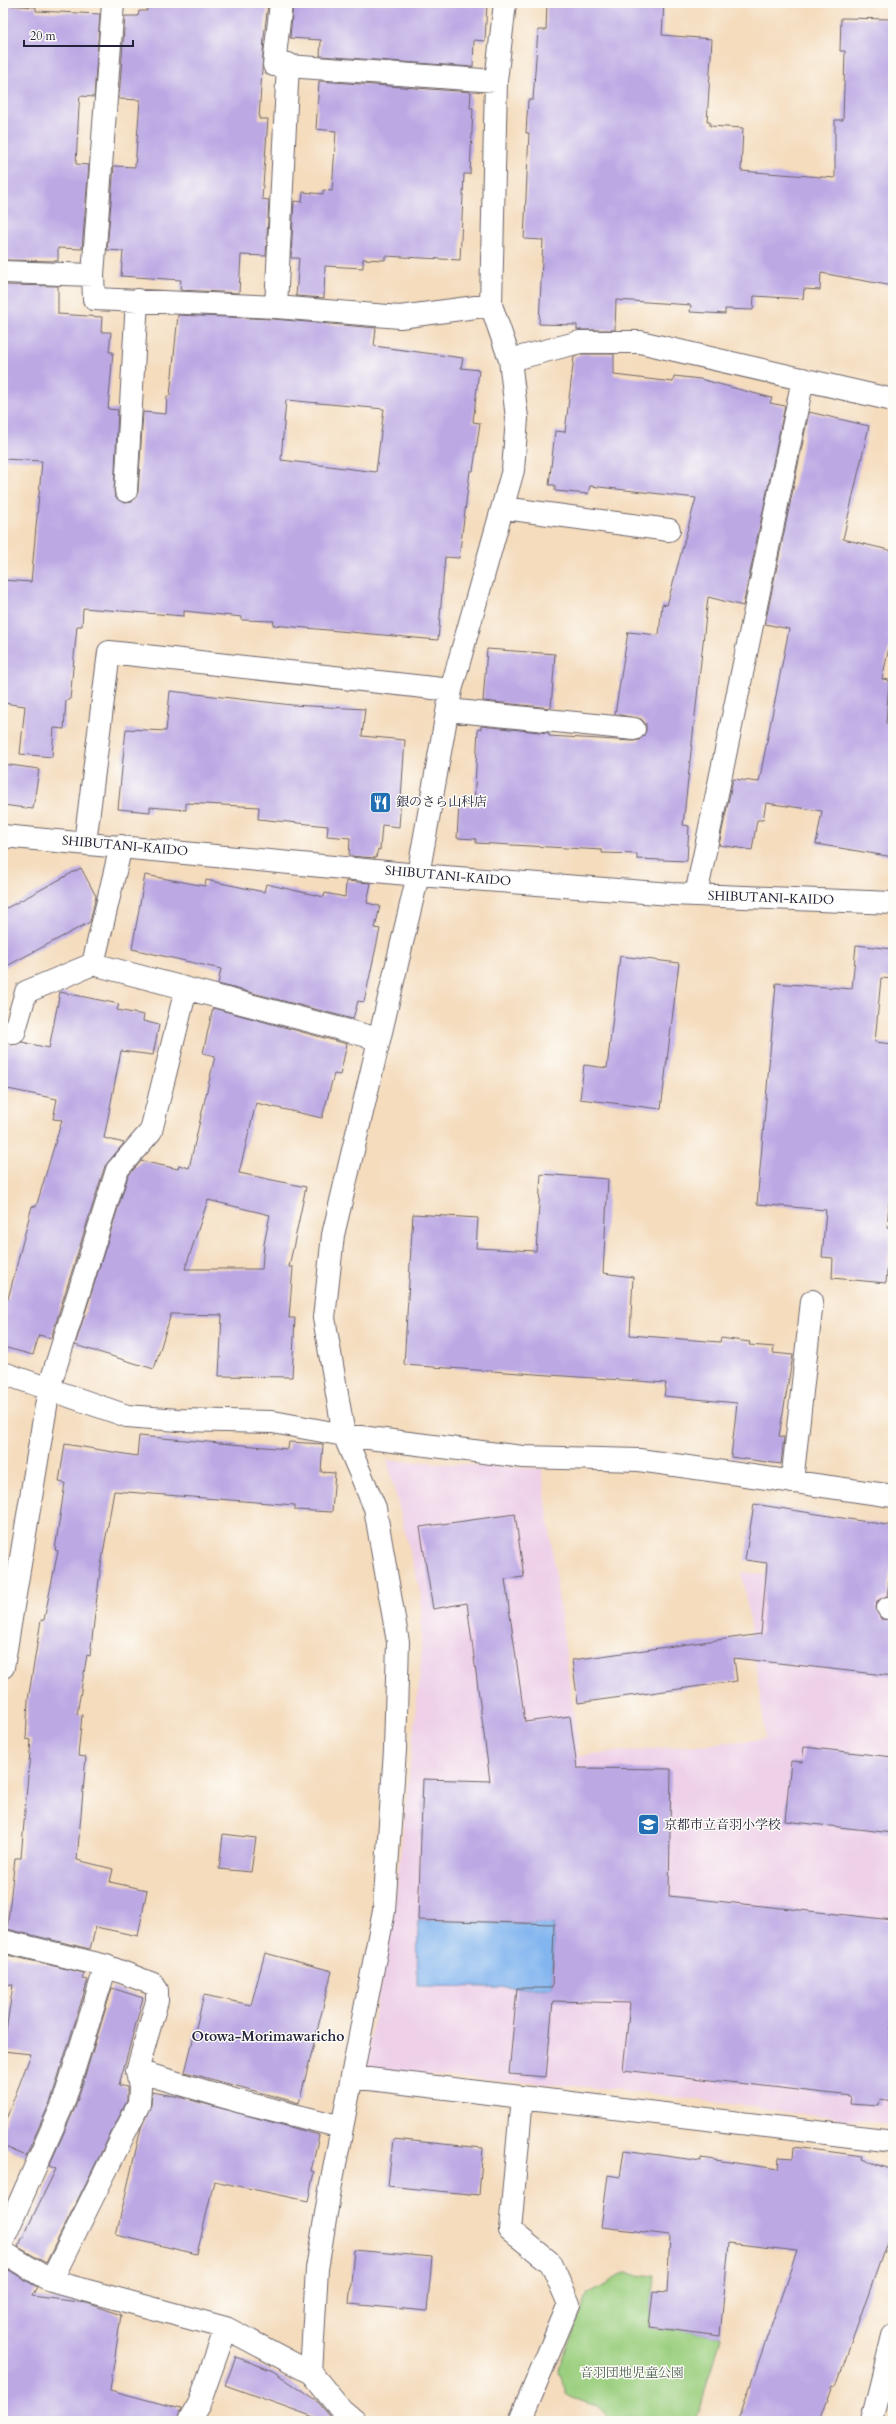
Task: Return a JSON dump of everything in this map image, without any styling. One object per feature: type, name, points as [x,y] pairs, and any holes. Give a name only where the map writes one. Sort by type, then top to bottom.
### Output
[{"type":"street","points":[[113,3],[93,275],[94,299],[276,307],[400,317],[491,305]]},
{"type":"street","points":[[281,3],[274,65],[288,64],[496,81]]},
{"type":"street","points":[[311,2373],[317,2269],[342,2127],[384,1911],[395,1750],[398,1642],[375,1508],[344,1434],[324,1318],[332,1235],[418,874],[450,700],[513,470],[516,418],[510,360],[491,305],[496,81],[505,3]]},
{"type":"street","points":[[276,307],[288,64]]},
{"type":"street","points":[[3,272],[93,275]]},
{"type":"street","points":[[126,491],[137,300]]},
{"type":"street","points":[[510,360],[580,342],[640,342],[893,400]]},
{"type":"street","points":[[696,895],[804,379]]},
{"type":"street","points":[[503,508],[669,530]]},
{"type":"street","points":[[85,842],[109,652],[450,700],[634,729]]},
{"type":"street","name":"SHIBUTANI-KAIDO","points":[[3,836],[85,842],[418,874],[696,895],[893,903]]},
{"type":"street","points":[[93,964],[121,846]]},
{"type":"street","points":[[14,1033],[26,992],[93,964],[379,1039]]},
{"type":"street","points":[[3,1667],[49,1388],[117,1170],[151,1131],[186,988]]},
{"type":"street","points":[[792,1482],[812,1301]]},
{"type":"street","points":[[3,1373],[127,1416],[178,1420],[273,1422],[344,1434],[523,1457],[639,1460],[893,1496]]},
{"type":"street","points":[[3,1941],[106,1966],[152,1984],[157,1990],[157,2001],[138,2071],[140,2088],[139,2104],[51,2281]]},
{"type":"street","points":[[3,2240],[63,2104],[106,1966]]},
{"type":"street","points":[[138,2071],[238,2101],[342,2127]]},
{"type":"street","points":[[352,2077],[893,2141]]},
{"type":"street","points":[[520,2421],[569,2304],[551,2263],[510,2230],[522,2097]]},
{"type":"street","points":[[3,2252],[51,2281],[226,2328],[311,2373],[342,2411],[354,2421]]},
{"type":"street","points":[[189,2421],[207,2385],[226,2328]]},
{"type":"street","points":[[880,2414],[893,2336]]},
{"type":"shaded area","name":"京都市立音羽小学校","points":[[387,1460],[542,1469],[579,1755],[766,1739],[742,1572],[893,1589],[893,2125],[614,2089],[365,2071],[396,1894],[421,1662],[421,1596]]},
{"type":"green space","name":"音羽団地児童公園","points":[[626,2273],[655,2276],[649,2327],[720,2336],[700,2410],[693,2421],[614,2421],[596,2406],[567,2396],[558,2371],[588,2293]]},
{"type":"water","points":[[418,1920],[554,1924],[552,1988],[417,1986]]},
{"type":"building","points":[[147,3],[268,3],[264,37],[259,119],[268,119],[262,199],[269,200],[266,256],[241,255],[239,293],[180,290],[181,280],[121,276],[123,251],[107,250],[114,166],[135,167],[140,100],[119,99],[125,16],[138,16],[139,11],[147,11]]},
{"type":"building","points":[[293,3],[487,3],[485,41],[474,40],[473,67],[320,56],[321,40],[290,38]]},
{"type":"building","points":[[547,3],[664,3],[662,35],[712,39],[707,122],[710,122],[710,126],[743,128],[741,171],[835,178],[835,120],[843,120],[845,51],[840,51],[841,18],[893,19],[893,286],[821,273],[820,290],[804,289],[803,299],[754,296],[753,310],[725,309],[725,314],[690,312],[691,305],[616,300],[615,330],[577,330],[577,325],[539,324],[543,240],[524,239],[529,133],[526,133],[528,100],[533,100],[538,30],[546,30]]},
{"type":"building","points":[[3,5],[36,7],[36,11],[100,14],[94,97],[80,96],[79,106],[76,164],[89,165],[82,249],[58,248],[58,261],[3,260]]},
{"type":"building","points":[[319,81],[471,92],[470,108],[473,108],[470,174],[464,174],[460,260],[385,256],[385,260],[363,259],[363,268],[325,266],[324,298],[296,296],[299,258],[291,258],[294,201],[302,202],[303,192],[323,194],[323,190],[332,191],[336,131],[316,129]]},
{"type":"building","points":[[3,285],[58,286],[58,314],[102,317],[101,332],[111,332],[109,352],[113,352],[108,409],[118,410],[114,491],[115,497],[125,503],[132,502],[138,492],[143,412],[166,414],[167,396],[170,396],[178,315],[273,319],[376,328],[374,346],[463,358],[461,368],[479,370],[473,422],[480,423],[473,471],[470,471],[459,558],[445,557],[438,640],[273,625],[274,621],[242,620],[242,617],[184,611],[184,616],[83,608],[82,626],[77,626],[70,700],[66,700],[64,729],[54,728],[52,757],[20,754],[25,706],[3,703],[3,580],[31,582],[42,461],[3,459]],"holes":[[[286,400],[384,409],[376,472],[281,460]]]},
{"type":"building","points":[[582,354],[614,354],[614,375],[673,382],[674,376],[700,379],[772,398],[770,403],[785,406],[743,606],[708,597],[683,825],[689,826],[687,861],[637,859],[637,854],[602,853],[602,850],[476,843],[476,839],[457,838],[459,805],[474,805],[478,729],[481,729],[481,726],[549,733],[549,736],[633,741],[639,740],[646,731],[646,724],[641,719],[615,714],[628,632],[659,635],[662,604],[667,605],[696,498],[590,486],[588,494],[555,491],[555,485],[549,485],[555,431],[565,432],[574,357]]},
{"type":"building","points":[[809,412],[869,426],[843,539],[893,551],[893,630],[882,679],[889,680],[886,723],[893,724],[893,857],[816,844],[822,811],[766,803],[763,820],[757,820],[752,850],[719,845],[733,779],[759,782],[789,629],[765,624]]},
{"type":"building","points":[[487,649],[555,654],[551,708],[483,701]]},
{"type":"building","points":[[170,691],[292,705],[365,709],[362,736],[405,740],[399,827],[382,825],[380,850],[378,849],[376,858],[349,856],[350,838],[327,836],[328,826],[258,819],[259,807],[186,803],[186,810],[150,807],[150,812],[118,809],[126,729],[166,731]]},
{"type":"building","points":[[3,764],[39,769],[33,809],[3,805]]},
{"type":"building","points":[[81,868],[96,896],[90,922],[3,968],[3,910]]},
{"type":"building","points":[[145,875],[205,886],[206,880],[264,892],[266,884],[324,897],[325,893],[345,897],[346,881],[371,883],[367,903],[380,906],[375,928],[380,929],[364,1002],[358,1001],[353,1019],[218,984],[221,969],[132,949]]},
{"type":"building","points":[[856,945],[893,949],[893,979],[881,978],[875,1042],[893,1044],[893,1160],[887,1227],[891,1228],[886,1283],[832,1278],[833,1258],[822,1257],[826,1210],[757,1204],[776,983],[852,989]]},
{"type":"building","points":[[620,956],[679,963],[661,1109],[580,1099],[584,1065],[607,1068]]},
{"type":"building","points":[[60,992],[119,1004],[117,1010],[144,1015],[143,1021],[159,1025],[153,1055],[121,1051],[104,1138],[124,1143],[105,1166],[51,1338],[39,1335],[33,1355],[3,1347],[3,1297],[8,1299],[32,1206],[36,1207],[62,1120],[53,1119],[57,1099],[3,1088],[3,1038],[11,1045],[22,1042],[49,1048]]},
{"type":"building","points":[[213,1008],[347,1044],[340,1075],[334,1074],[322,1118],[256,1103],[239,1173],[306,1187],[289,1267],[293,1267],[289,1318],[295,1318],[292,1377],[219,1376],[222,1315],[171,1314],[154,1369],[75,1345],[128,1176],[141,1161],[178,1169],[179,1165],[189,1168],[215,1056],[203,1053]],"holes":[[[208,1200],[270,1215],[264,1244],[262,1269],[185,1269]]]},
{"type":"building","points":[[541,1174],[608,1179],[603,1273],[633,1277],[630,1335],[720,1342],[721,1338],[750,1342],[749,1345],[774,1347],[773,1353],[793,1355],[779,1436],[784,1437],[781,1464],[731,1457],[737,1403],[664,1396],[666,1383],[404,1365],[413,1214],[478,1218],[476,1248],[536,1251]]},
{"type":"building","points":[[139,1436],[288,1449],[289,1442],[323,1444],[321,1472],[335,1473],[332,1512],[295,1510],[295,1505],[114,1491],[100,1571],[90,1656],[87,1655],[77,1714],[82,1715],[78,1756],[86,1757],[77,1860],[113,1869],[110,1882],[147,1890],[138,1936],[96,1927],[90,1949],[7,1929],[15,1858],[21,1858],[31,1740],[26,1739],[28,1700],[41,1620],[44,1620],[58,1551],[55,1550],[65,1483],[59,1482],[65,1444],[137,1456]]},
{"type":"building","points":[[754,1504],[893,1526],[893,1551],[887,1596],[877,1601],[876,1608],[881,1619],[893,1620],[893,1676],[734,1658],[737,1681],[578,1703],[572,1660],[761,1634],[767,1563],[745,1560]]},
{"type":"building","points":[[515,1514],[524,1577],[505,1579],[525,1722],[570,1716],[577,1768],[671,1769],[669,1896],[893,1920],[893,2014],[889,2041],[893,2042],[893,2101],[880,2099],[879,2106],[850,2104],[851,2096],[623,2070],[630,2003],[553,2001],[546,2077],[509,2074],[517,1988],[552,1988],[554,1924],[418,1920],[423,1779],[490,1781],[467,1603],[433,1609],[420,1527]]},
{"type":"building","points":[[804,1747],[893,1757],[893,1833],[785,1821],[791,1761],[802,1762]]},
{"type":"building","points":[[223,1834],[256,1838],[251,1872],[219,1869]]},
{"type":"building","points":[[265,1953],[332,1971],[299,2103],[185,2072],[204,1995],[251,2005]]},
{"type":"building","points":[[3,1954],[84,1973],[82,1979],[88,1980],[51,2100],[26,2156],[3,2146],[3,2127],[31,2054],[3,2051],[13,1985],[3,1983]]},
{"type":"building","points":[[112,1988],[143,1998],[119,2085],[127,2087],[127,2101],[46,2263],[18,2247],[56,2169],[49,2166],[75,2108]]},
{"type":"building","points":[[152,2092],[180,2097],[319,2135],[311,2171],[314,2172],[308,2201],[214,2181],[197,2254],[116,2235],[141,2128],[151,2105]]},
{"type":"building","points":[[393,2139],[483,2148],[479,2195],[388,2186]]},
{"type":"building","points":[[794,2147],[863,2156],[862,2159],[893,2170],[893,2225],[836,2386],[833,2385],[820,2421],[738,2421],[797,2251],[729,2243],[720,2336],[649,2327],[653,2292],[667,2293],[670,2235],[601,2227],[608,2175],[620,2177],[624,2150],[701,2161],[701,2158],[778,2169],[779,2157],[793,2158]]},
{"type":"building","points":[[354,2250],[432,2257],[427,2311],[349,2304]]},
{"type":"building","points":[[7,2269],[37,2287],[32,2296],[87,2303],[121,2315],[110,2390],[181,2409],[177,2421],[3,2421],[3,2278]]},
{"type":"building","points":[[236,2357],[273,2371],[318,2402],[334,2421],[325,2421],[225,2385]]},
{"type":"place","name":"銀のさら山科店","points":[[381,802]]},
{"type":"place","name":"京都市立音羽小学校","points":[[648,1825]]},
{"type":"district","name":"Otowa-Morimawaricho","points":[[268,2036]]}]
